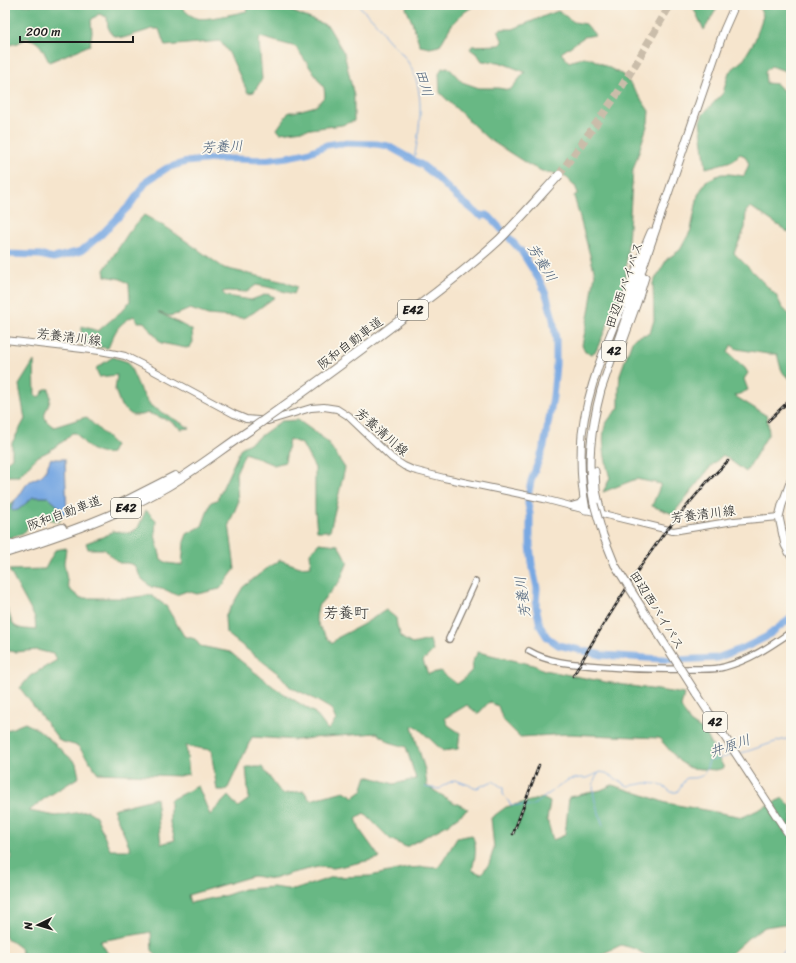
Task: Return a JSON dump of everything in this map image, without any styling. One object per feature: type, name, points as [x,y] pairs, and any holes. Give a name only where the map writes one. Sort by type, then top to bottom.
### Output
[{"type":"highway","name":"田辺西バイパス","points":[[735,5],[724,30],[612,357],[597,406],[592,431],[590,458],[591,484],[594,504],[603,535],[615,565],[696,693],[791,838]]},
{"type":"highway","name":"阪和自動車道","points":[[5,553],[85,525],[130,506],[172,484],[253,428],[400,321],[448,284],[499,240],[559,175]]},
{"type":"highway","points":[[586,510],[581,470],[582,439],[585,418],[593,386],[604,351],[644,247],[665,203]]},
{"type":"highway","points":[[601,513],[596,490],[594,459],[598,419],[608,383],[639,297],[665,203]]},
{"type":"highway","name":"阪和自動車道","points":[[5,547],[104,512],[186,470],[236,440]]},
{"type":"highway","points":[[791,480],[779,517],[785,545],[791,556]]},
{"type":"highway","points":[[573,506],[580,504],[584,499]]},
{"type":"main road","name":"芳養清川線","points":[[5,340],[125,356],[234,414],[246,418],[268,421],[311,408],[324,407],[337,409],[348,416],[392,458],[413,470],[444,478],[542,498],[673,531],[734,521],[779,517]]},
{"type":"street","points":[[449,639],[475,582]]},
{"type":"street","points":[[529,652],[537,656],[564,663],[602,667],[659,670],[722,668],[758,654],[791,632]]},
{"type":"green space","points":[[5,5],[181,5],[190,15],[201,19],[247,11],[245,5],[276,5],[328,26],[344,53],[354,96],[354,121],[342,125],[280,133],[277,129],[289,112],[316,106],[325,96],[324,88],[296,47],[260,37],[262,79],[254,92],[248,93],[229,53],[220,41],[165,46],[159,29],[152,29],[123,38],[112,35],[108,27],[107,17],[99,14],[91,20],[92,32],[90,45],[49,62],[43,49],[38,43],[31,39],[26,38],[5,48]]},
{"type":"green space","points":[[407,5],[476,5],[456,20],[439,46],[430,48],[420,46],[406,8]]},
{"type":"green space","points":[[692,5],[719,5],[704,30]]},
{"type":"green space","points":[[758,5],[791,5],[791,73],[771,66],[765,72],[766,83],[777,84],[791,99],[791,147],[789,149],[791,152],[791,234],[751,207],[746,211],[745,228],[734,253],[776,295],[782,307],[791,316],[791,379],[783,372],[777,354],[737,349],[731,345],[728,353],[745,368],[748,373],[744,379],[748,390],[735,396],[767,416],[769,433],[746,472],[723,455],[712,465],[673,514],[652,506],[661,484],[636,479],[603,492],[610,478],[603,442],[605,427],[611,416],[619,408],[620,374],[632,341],[636,337],[650,333],[654,320],[653,283],[667,259],[680,250],[691,230],[698,195],[706,181],[721,174],[744,176],[749,164],[745,156],[740,154],[732,161],[706,168],[700,121],[703,114],[723,93],[729,72],[743,60],[755,40],[763,16]]},
{"type":"green space","points":[[558,11],[574,22],[586,24],[595,35],[584,37],[561,53],[569,62],[584,57],[592,59],[623,75],[649,111],[648,123],[633,170],[625,285],[596,351],[591,354],[585,352],[582,345],[595,274],[574,196],[578,193],[575,186],[564,175],[546,173],[529,165],[487,138],[440,93],[439,74],[442,68],[448,67],[462,82],[479,88],[498,88],[510,90],[525,72],[499,62],[482,61],[478,55],[470,49],[472,46],[500,45],[503,42],[498,31],[502,29],[513,29]]},
{"type":"green space","points":[[144,215],[169,229],[224,268],[285,282],[297,287],[294,294],[256,285],[247,292],[222,292],[226,296],[251,300],[267,294],[275,297],[253,313],[243,318],[208,315],[190,309],[169,316],[158,312],[192,330],[193,342],[190,347],[186,348],[161,343],[144,322],[138,322],[134,316],[120,325],[108,348],[81,345],[82,326],[98,331],[123,310],[130,301],[129,284],[121,279],[105,276],[104,270],[129,232]]},
{"type":"green space","points":[[113,357],[128,362],[140,389],[151,406],[190,428],[181,429],[170,421],[148,413],[142,415],[132,415],[121,406],[115,390],[117,375],[99,377],[96,368]]},
{"type":"green space","points":[[34,361],[35,395],[39,397],[45,389],[49,389],[50,398],[45,414],[46,420],[54,427],[86,417],[115,445],[111,453],[99,453],[90,449],[76,433],[72,433],[49,451],[37,457],[19,476],[5,476],[5,463],[12,458],[12,443],[25,419],[19,385]]},
{"type":"green space","points":[[298,420],[327,441],[345,468],[330,531],[317,531],[315,511],[315,468],[302,444],[289,439],[285,462],[274,465],[245,453],[236,473],[238,503],[229,524],[235,569],[220,589],[197,594],[187,591],[176,595],[166,590],[151,587],[141,578],[134,565],[119,563],[104,549],[88,549],[86,543],[105,536],[113,531],[130,533],[138,528],[146,510],[156,520],[155,535],[161,559],[167,563],[182,565],[184,542],[187,534],[202,526],[211,502],[217,500],[241,448],[255,440],[281,421]]},
{"type":"green space","points":[[33,497],[48,497],[59,507],[63,514],[59,522],[45,518],[32,521],[23,534],[5,539],[5,509],[15,500],[11,508],[18,510]]},
{"type":"green space","points":[[319,543],[338,545],[348,562],[340,581],[318,606],[316,618],[319,626],[332,644],[337,638],[386,610],[396,618],[397,626],[402,638],[412,644],[430,640],[433,651],[423,661],[428,674],[440,671],[457,684],[473,669],[472,662],[478,652],[534,665],[544,670],[605,682],[684,694],[681,707],[690,722],[705,732],[724,768],[716,770],[690,768],[679,761],[659,738],[568,734],[520,737],[503,720],[498,706],[489,702],[478,714],[467,705],[445,718],[448,725],[460,733],[458,749],[443,751],[416,726],[412,727],[425,770],[427,786],[451,801],[468,809],[447,825],[406,847],[390,839],[364,813],[356,818],[360,830],[380,858],[334,868],[318,867],[273,879],[253,876],[188,895],[190,903],[227,895],[244,889],[273,887],[294,890],[333,877],[370,876],[407,868],[438,868],[457,838],[472,835],[474,840],[475,857],[472,870],[481,874],[489,864],[494,848],[491,818],[506,807],[542,798],[550,802],[547,819],[553,840],[565,835],[569,797],[601,790],[612,785],[666,803],[743,817],[783,798],[791,807],[791,923],[765,927],[748,938],[726,958],[649,958],[636,949],[621,945],[602,954],[605,958],[158,958],[152,950],[151,932],[100,941],[109,955],[109,958],[24,958],[20,948],[5,937],[5,865],[12,858],[5,844],[5,731],[25,723],[39,730],[76,763],[79,777],[44,799],[29,811],[56,816],[88,811],[96,816],[110,850],[131,850],[113,809],[156,798],[161,844],[175,840],[170,823],[170,800],[198,786],[210,815],[228,796],[238,807],[249,799],[246,767],[262,767],[282,794],[304,791],[310,800],[344,791],[354,797],[362,791],[367,776],[394,784],[416,779],[406,747],[389,742],[377,733],[297,740],[252,737],[227,790],[217,790],[211,750],[186,746],[189,774],[179,776],[98,773],[78,746],[60,741],[20,688],[30,676],[57,660],[53,654],[37,650],[15,652],[5,650],[5,606],[14,625],[22,629],[36,630],[35,618],[9,570],[45,569],[55,550],[66,548],[64,563],[69,589],[80,598],[128,598],[151,595],[166,606],[184,636],[195,639],[200,646],[230,652],[275,688],[315,713],[328,730],[336,720],[331,709],[290,687],[280,675],[226,633],[225,617],[243,587],[280,560],[300,567],[311,566],[310,553]]},
{"type":"water","points":[[51,458],[65,459],[67,515],[63,514],[59,507],[48,497],[33,497],[18,510],[13,511],[11,509],[15,500],[30,481],[41,476],[45,472]]},
{"type":"waterway","name":"田川","points":[[359,5],[372,18],[387,39],[404,56],[413,71],[417,83],[420,108],[420,121],[414,160]]},
{"type":"waterway","name":"芳養川","points":[[5,254],[40,255],[54,258],[81,251],[101,235],[130,205],[147,181],[167,168],[186,162],[213,159],[264,160],[307,153],[327,145],[340,143],[376,144],[388,146],[422,165],[478,214],[490,217],[521,251],[541,283],[547,297],[553,319],[556,340],[556,364],[553,397],[544,446],[531,481],[528,497],[530,514],[530,545],[537,588],[536,606],[540,626],[547,637],[558,645],[602,655],[676,660],[717,658],[746,647],[766,637],[791,618]]},
{"type":"waterway","name":"井原川","points":[[738,754],[791,738]]},
{"type":"waterway","name":"井原川","points":[[603,826],[596,806],[593,791],[596,778],[600,772],[606,773],[628,786],[646,783],[657,784],[665,787],[671,792],[677,792],[686,778],[696,778],[702,776],[709,761],[733,755]]},
{"type":"waterway","name":"井原川","points":[[425,787],[440,789],[444,785],[455,780],[477,788],[493,781],[503,788],[503,794],[511,805],[532,806],[568,780],[586,778],[599,773]]},
{"type":"waterway","points":[[777,958],[782,953],[791,949]]},
{"type":"tunnel","points":[[559,175],[616,96],[670,5]]},
{"type":"railway","points":[[768,421],[791,399]]},
{"type":"railway","points":[[573,676],[640,567],[665,532],[707,482],[728,461]]},
{"type":"railway","points":[[513,834],[539,765]]},
{"type":"district","name":"芳養町","points":[[346,613]]}]
